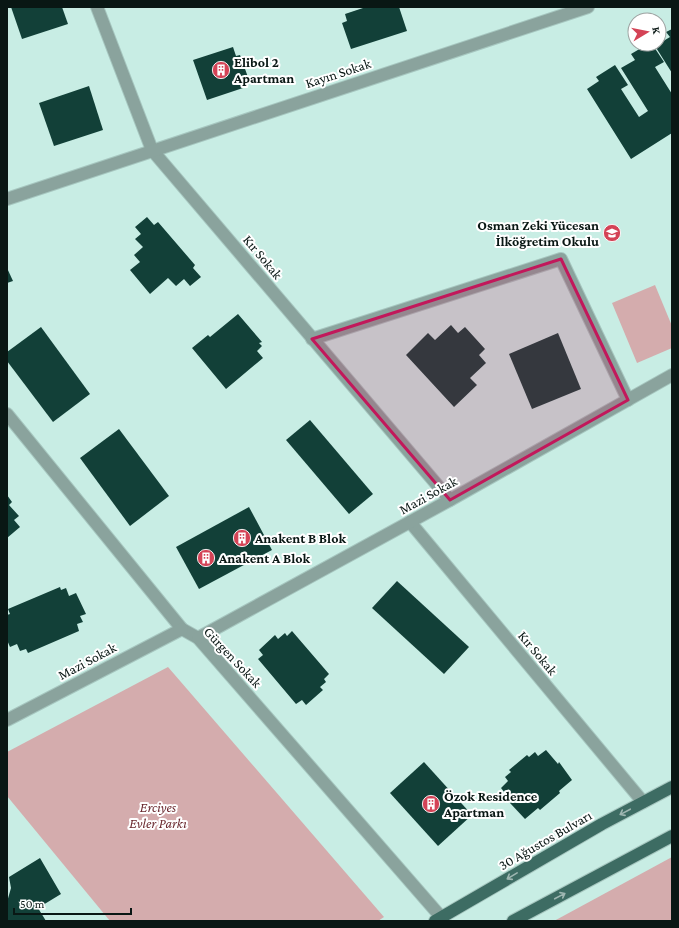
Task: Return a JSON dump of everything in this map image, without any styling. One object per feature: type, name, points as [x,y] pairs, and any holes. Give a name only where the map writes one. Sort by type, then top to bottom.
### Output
[{"type":"main road","name":"30 Ağustos Bulvarı","points":[[438,919],[672,787]]},
{"type":"main road","points":[[513,921],[672,836]]},
{"type":"street","name":"Kır Sokak","points":[[97,7],[152,150],[450,500]]},
{"type":"street","name":"Kayın Sokak","points":[[7,199],[588,7]]},
{"type":"street","points":[[312,339],[561,258],[628,400]]},
{"type":"street","name":"Mazi Sokak","points":[[198,638],[450,500],[672,375]]},
{"type":"street","name":"Gürgen Sokak","points":[[7,414],[182,628],[198,638],[438,919]]},
{"type":"street","name":"Kır Sokak","points":[[410,522],[643,802]]},
{"type":"street","name":"Mazi Sokak","points":[[7,720],[182,628]]},
{"type":"highlighted area","points":[[561,259],[628,400],[450,500],[312,339]]},
{"type":"green space","points":[[655,285],[672,326],[672,348],[637,363],[612,303]]},
{"type":"green space","name":"Erciyes Evler Parkı","points":[[168,667],[384,917],[378,921],[110,921],[7,796],[7,752]]},
{"type":"green space","points":[[672,857],[672,921],[554,921]]},
{"type":"building","points":[[11,7],[62,7],[68,24],[22,39]]},
{"type":"building","points":[[366,7],[399,7],[407,31],[351,49],[342,23],[347,21],[345,14]]},
{"type":"building","points":[[672,29],[672,73],[659,52],[667,52],[667,39],[670,37],[667,32]]},
{"type":"building","name":"Elibol 2 Apartman","points":[[233,47],[236,56],[240,55],[249,80],[244,81],[246,87],[207,100],[193,60]]},
{"type":"building","points":[[634,52],[657,52],[664,62],[655,67],[672,94],[672,133],[631,159],[587,89],[599,81],[596,77],[615,65],[628,85],[621,89],[639,117],[648,111],[621,68],[635,60],[631,54]]},
{"type":"building","points":[[89,86],[103,130],[54,146],[39,103]]},
{"type":"building","points":[[147,217],[154,225],[158,222],[195,265],[193,268],[201,277],[190,286],[184,279],[176,286],[168,278],[150,294],[130,270],[140,262],[134,255],[143,247],[135,239],[141,234],[135,227]]},
{"type":"building","points":[[7,268],[13,281],[7,283]]},
{"type":"building","points":[[238,314],[262,342],[259,343],[262,346],[257,351],[263,358],[226,389],[192,348],[208,335],[210,337]]},
{"type":"building","points":[[451,325],[458,333],[465,327],[485,349],[479,355],[486,363],[470,378],[477,385],[454,407],[406,355],[428,333],[435,340]]},
{"type":"building","points":[[41,327],[90,394],[53,422],[7,361],[7,352]]},
{"type":"building","points":[[558,333],[581,389],[532,409],[509,354]]},
{"type":"building","points":[[310,420],[373,494],[349,514],[286,440]]},
{"type":"building","points":[[119,429],[169,496],[130,526],[80,458]]},
{"type":"building","points":[[7,495],[12,502],[9,505],[19,516],[14,520],[20,527],[7,538]]},
{"type":"building","points":[[249,507],[272,550],[199,589],[176,547]]},
{"type":"building","points":[[397,581],[469,647],[444,674],[372,608]]},
{"type":"building","points":[[60,587],[61,590],[66,588],[69,596],[76,593],[86,614],[80,616],[83,622],[77,624],[79,631],[28,653],[26,649],[20,651],[17,644],[10,647],[7,640],[7,615],[10,614],[8,609]]},
{"type":"building","points":[[292,631],[329,674],[324,679],[326,682],[320,687],[323,690],[306,705],[302,700],[296,704],[258,659],[263,655],[259,650],[275,635],[278,639],[285,633],[287,636]]},
{"type":"building","points":[[546,750],[558,764],[559,762],[572,780],[559,791],[560,793],[540,810],[538,808],[525,819],[510,803],[512,802],[501,788],[508,781],[505,777],[511,772],[509,770],[527,755],[529,757],[535,752],[538,756]]},
{"type":"building","name":"Özok Residence Apartman","points":[[424,762],[472,815],[438,846],[390,793]]},
{"type":"building","points":[[40,858],[61,894],[38,908],[46,921],[7,921],[7,902],[11,888],[9,877]]},
{"type":"place","name":"Elibol 2 Apartman","points":[[221,70]]},
{"type":"place","name":"Osman Zeki Yücesan İlköğretim Okulu","points":[[612,233]]},
{"type":"place","name":"Anakent B Blok","points":[[242,538]]},
{"type":"place","name":"Anakent A Blok","points":[[206,558]]},
{"type":"place","name":"Özok Residence Apartman","points":[[431,804]]}]
